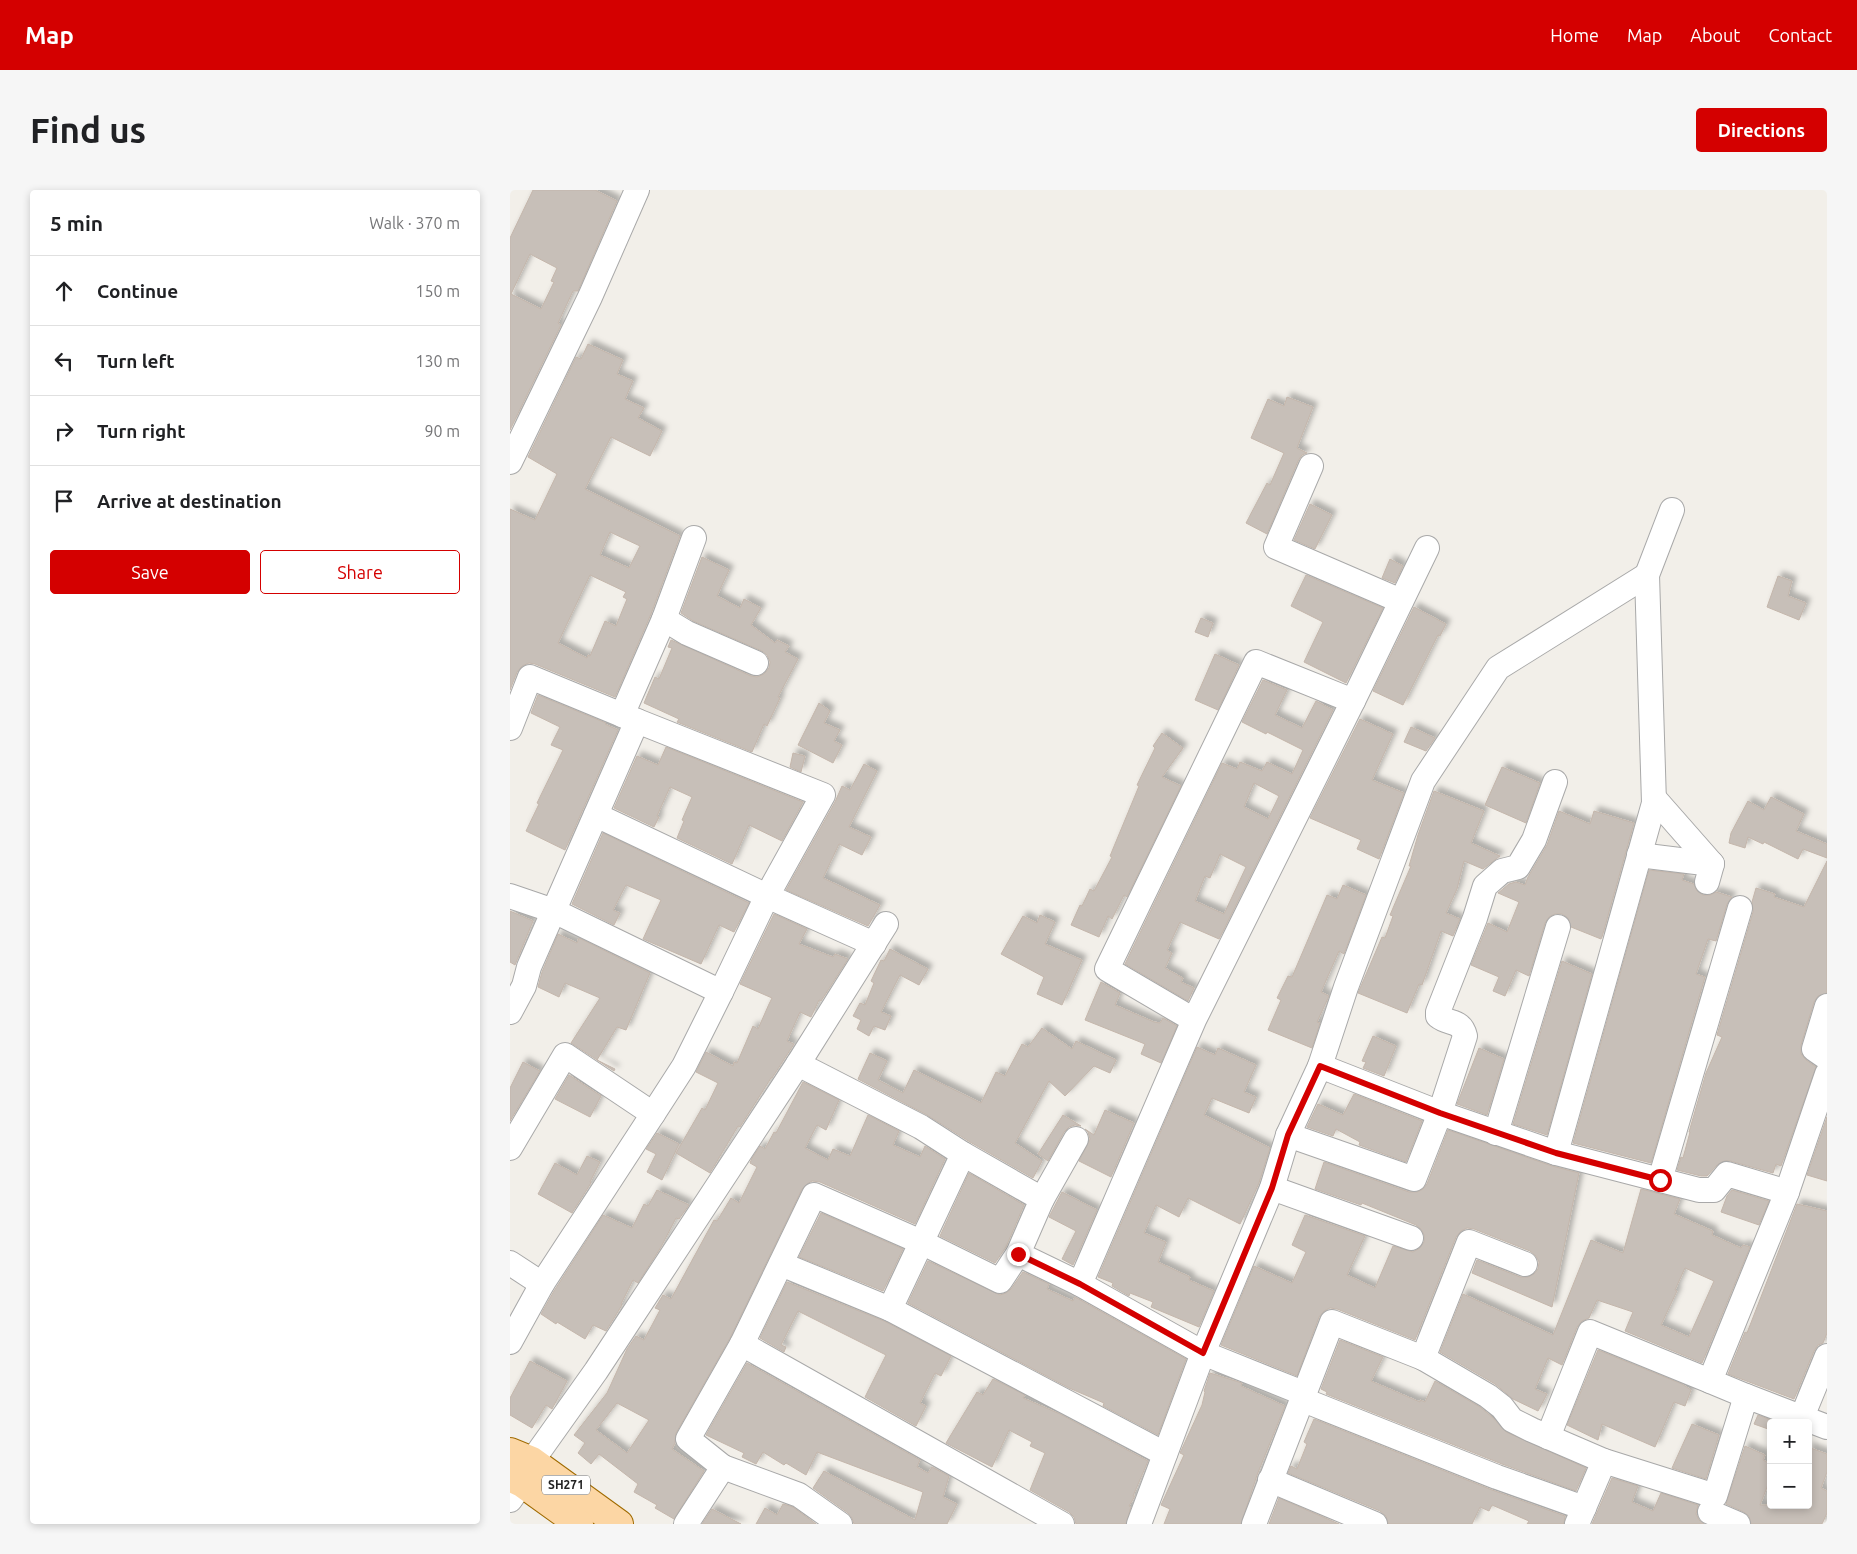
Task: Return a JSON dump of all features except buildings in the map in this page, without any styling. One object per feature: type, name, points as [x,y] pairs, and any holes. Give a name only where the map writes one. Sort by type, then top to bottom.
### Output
[{"type":"main road","points":[[517,1474],[579,1524]]},
{"type":"main road","name":"SH271","points":[[517,1474],[619,1524]]},
{"type":"street","points":[[510,462],[590,297],[637,190]]},
{"type":"street","points":[[1311,466],[1276,547],[1401,601]]},
{"type":"street","points":[[1556,1153],[1654,798],[1647,575],[1672,510]]},
{"type":"street","points":[[510,1012],[524,986],[529,967],[596,815],[694,538]]},
{"type":"street","points":[[1080,1284],[1194,1020],[1427,548]]},
{"type":"street","points":[[1139,1524],[1203,1353],[1272,1188],[1288,1135],[1320,1066],[1346,987],[1423,781],[1498,668],[1647,575]]},
{"type":"street","points":[[664,619],[687,633],[756,663]]},
{"type":"street","points":[[1194,1020],[1107,969],[1256,662],[1353,701]]},
{"type":"street","points":[[510,728],[530,677],[824,795],[767,896],[684,1066],[542,1284],[510,1342]]},
{"type":"street","points":[[1288,1135],[1414,1179],[1440,1113],[1465,1036],[1459,1024],[1441,1019],[1438,1016],[1438,1012],[1475,918],[1485,886],[1502,871],[1518,867],[1534,840],[1555,782]]},
{"type":"street","points":[[1639,855],[1710,873],[1654,798]]},
{"type":"street","points":[[517,1474],[596,1371],[798,1064],[880,934],[767,896],[596,815]]},
{"type":"street","points":[[510,896],[554,911],[721,992]]},
{"type":"street","points":[[1660,1180],[1740,908]]},
{"type":"street","points":[[1496,1132],[1558,927]]},
{"type":"street","points":[[1827,1006],[1814,1049],[1827,1058]]},
{"type":"street","points":[[510,1148],[565,1055],[653,1114]]},
{"type":"street","points":[[798,1064],[921,1127],[963,1154],[1042,1199]]},
{"type":"street","points":[[1320,1066],[1440,1113],[1556,1153],[1699,1190],[1714,1190],[1727,1174],[1786,1192]]},
{"type":"street","points":[[1710,1380],[1786,1192],[1827,1074]]},
{"type":"street","points":[[840,1524],[799,1495],[723,1467],[688,1439],[742,1344],[814,1195],[921,1242],[1000,1281],[1018,1254],[1042,1199],[1076,1139]]},
{"type":"street","points":[[890,1309],[963,1154]]},
{"type":"street","points":[[1272,1188],[1411,1238]]},
{"type":"street","points":[[1423,1358],[1469,1242],[1525,1264]]},
{"type":"street","points":[[1018,1254],[1080,1284],[1203,1353],[1497,1477],[1581,1516],[1604,1461]]},
{"type":"street","points":[[510,1263],[542,1284]]},
{"type":"street","points":[[781,1264],[890,1309],[1164,1454]]},
{"type":"street","points":[[1254,1524],[1332,1322],[1423,1358],[1488,1396],[1502,1407],[1512,1420],[1738,1524]]},
{"type":"street","points":[[1548,1437],[1590,1332],[1827,1427]]},
{"type":"street","points":[[742,1344],[1062,1524]]},
{"type":"street","points":[[1802,1417],[1827,1356]]},
{"type":"street","points":[[1710,1511],[1746,1396]]},
{"type":"street","points":[[686,1524],[723,1467]]},
{"type":"street","points":[[1270,1480],[1375,1524]]},
{"type":"route","points":[[1018,1254],[1080,1284],[1203,1353],[1272,1188],[1288,1135],[1320,1066],[1440,1113],[1556,1153],[1660,1180]]}]
